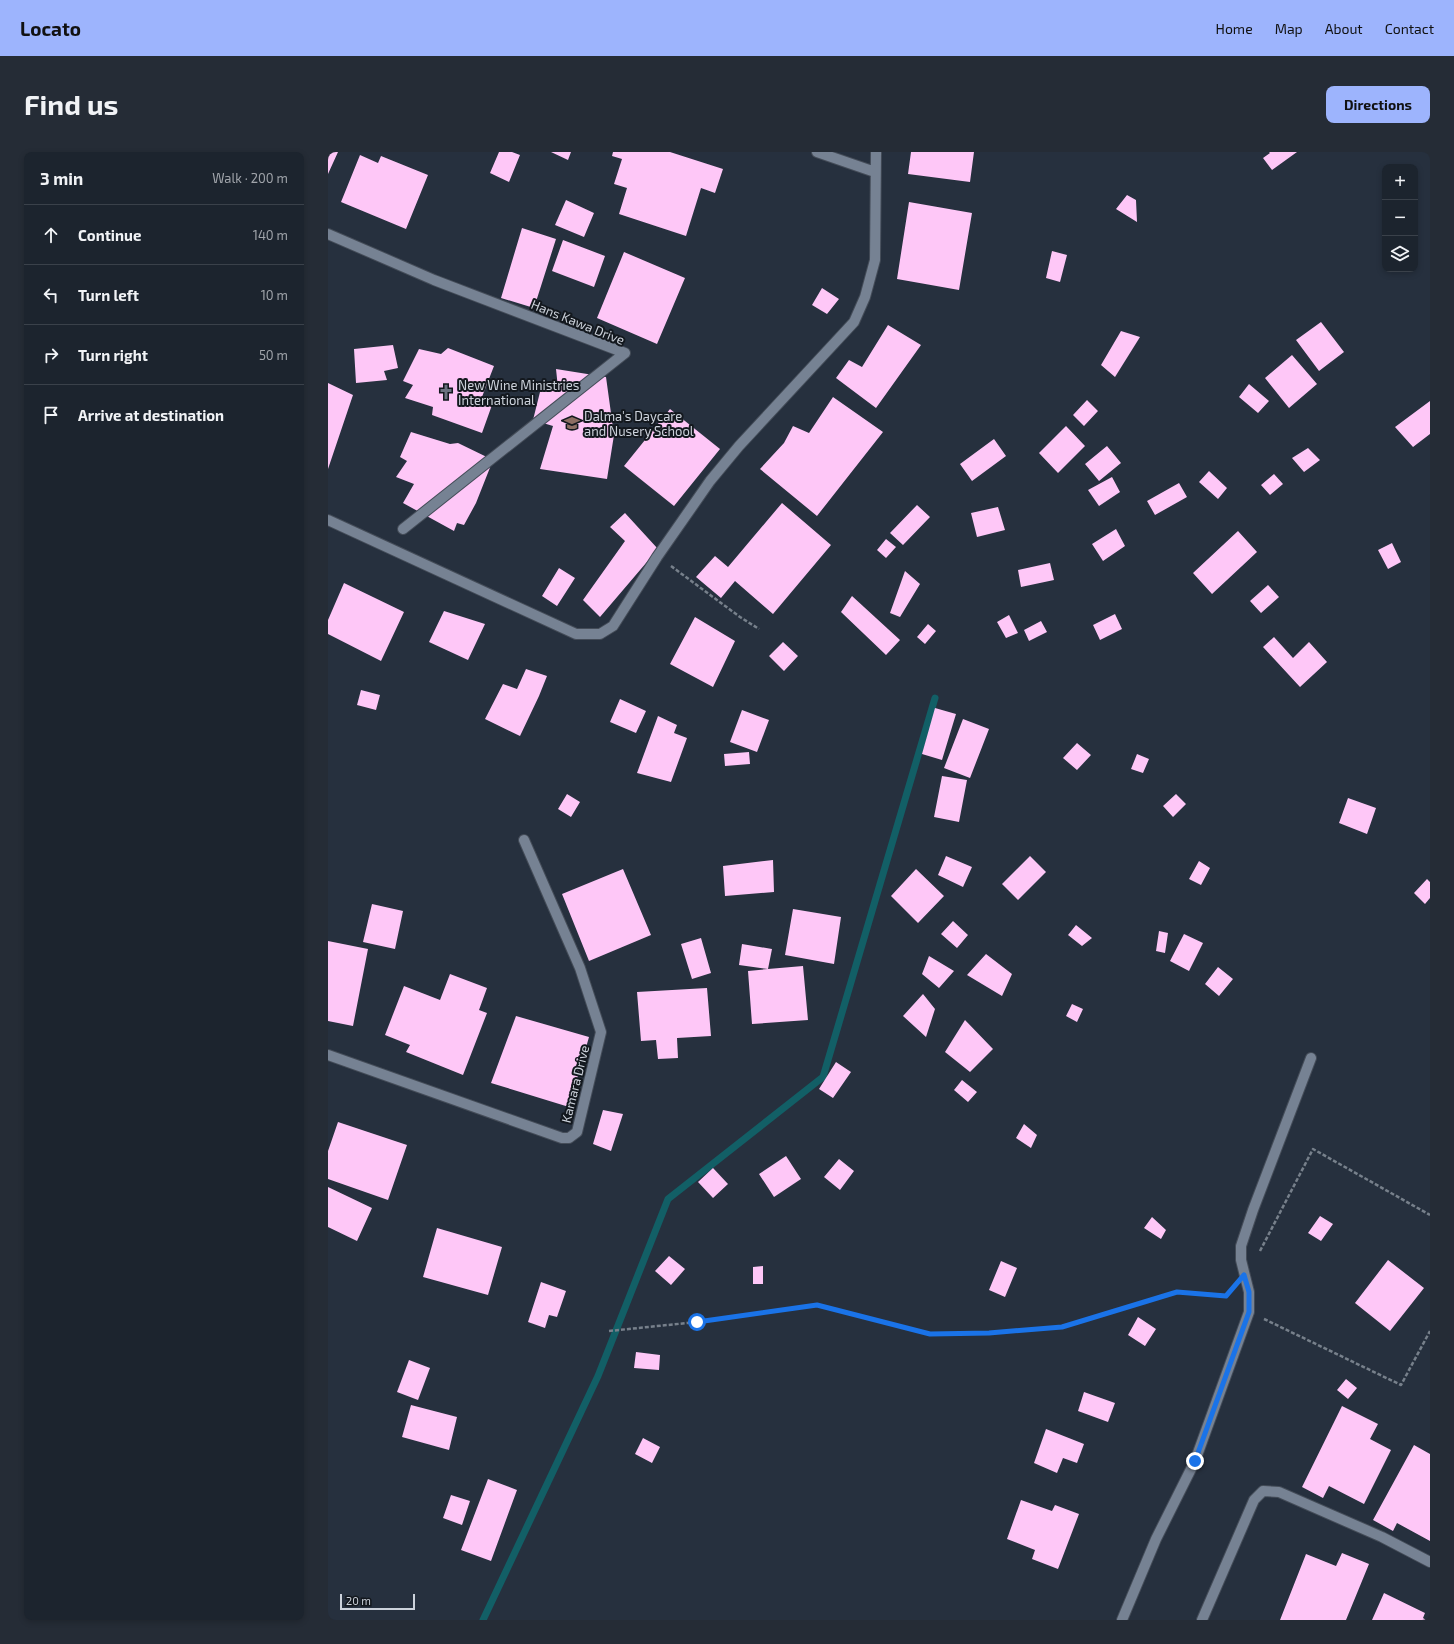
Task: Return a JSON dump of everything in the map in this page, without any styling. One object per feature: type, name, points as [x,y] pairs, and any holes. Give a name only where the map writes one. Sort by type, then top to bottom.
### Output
[{"type":"street","points":[[817,152],[875,172]]},
{"type":"street","points":[[328,520],[576,634],[600,634],[614,626],[657,556],[710,481],[734,452],[854,322],[865,297],[875,260],[876,152]]},
{"type":"street","name":"Hans Kawa Drive","points":[[328,234],[434,280],[626,353],[403,529]]},
{"type":"street","name":"Kamara Drive","points":[[328,1055],[562,1138],[570,1138],[577,1132],[601,1032],[580,968],[524,840]]},
{"type":"street","points":[[1122,1620],[1156,1539],[1195,1461],[1249,1312],[1249,1292],[1241,1260],[1241,1246],[1253,1210],[1311,1058]]},
{"type":"street","points":[[1202,1620],[1254,1500],[1263,1491],[1279,1492],[1382,1537],[1430,1562]]},
{"type":"path","points":[[657,556],[740,617],[759,629]]},
{"type":"path","points":[[609,1331],[697,1322],[817,1305],[930,1334],[989,1333],[1062,1327],[1177,1292],[1226,1296],[1252,1267],[1313,1149],[1430,1215]]},
{"type":"path","points":[[1249,1312],[1401,1385],[1430,1331]]},
{"type":"building","points":[[328,152],[338,152],[328,174]]},
{"type":"building","points":[[499,152],[512,152],[520,155],[509,182],[490,173]]},
{"type":"building","points":[[551,152],[571,152],[568,160]]},
{"type":"building","points":[[613,152],[670,152],[723,169],[715,193],[701,188],[686,236],[619,214],[627,188],[614,184],[622,159],[612,156]]},
{"type":"building","points":[[911,152],[974,152],[970,182],[908,174]]},
{"type":"building","points":[[1269,152],[1297,152],[1272,170],[1263,158],[1270,153]]},
{"type":"building","points":[[360,155],[378,163],[381,156],[428,175],[406,229],[341,202]]},
{"type":"building","points":[[1127,195],[1136,200],[1137,222],[1116,209]]},
{"type":"building","points":[[566,200],[594,213],[584,237],[555,225]]},
{"type":"building","points":[[909,202],[972,213],[959,290],[897,279]]},
{"type":"building","points":[[522,228],[556,239],[534,308],[501,298]]},
{"type":"building","points":[[563,240],[605,256],[594,287],[552,271]]},
{"type":"building","points":[[1052,251],[1067,255],[1060,282],[1046,278]]},
{"type":"building","points":[[624,252],[685,278],[657,344],[597,318]]},
{"type":"building","points":[[822,288],[839,299],[827,314],[812,305]]},
{"type":"building","points":[[1321,322],[1344,352],[1319,371],[1296,340]]},
{"type":"building","points":[[888,325],[921,345],[876,408],[836,378],[849,360],[862,367]]},
{"type":"building","points":[[1121,331],[1140,337],[1115,377],[1101,365]]},
{"type":"building","points":[[393,345],[398,368],[384,371],[387,380],[356,383],[354,349]]},
{"type":"building","name":"New Wine Ministries International","points":[[448,348],[494,366],[480,402],[492,405],[482,433],[432,415],[433,407],[405,398],[413,385],[403,381],[419,349],[441,354]]},
{"type":"building","points":[[1292,355],[1317,384],[1289,408],[1265,378]]},
{"type":"building","name":"Dalma's Daycare and Nusery School","points":[[556,369],[606,377],[614,435],[607,479],[540,469],[553,426],[533,420],[541,388],[558,388]]},
{"type":"building","points":[[328,383],[353,395],[328,469]]},
{"type":"building","points":[[1249,384],[1269,401],[1258,413],[1239,397]]},
{"type":"building","points":[[833,397],[883,432],[817,516],[760,469],[784,443],[793,426],[809,433]]},
{"type":"building","points":[[1087,400],[1098,411],[1084,426],[1073,415]]},
{"type":"building","points":[[1430,401],[1430,434],[1413,447],[1395,427]]},
{"type":"building","points":[[670,409],[720,449],[674,506],[624,466]]},
{"type":"building","points":[[1066,426],[1085,446],[1058,473],[1039,453]]},
{"type":"building","points":[[411,432],[450,444],[458,443],[493,460],[476,503],[464,525],[457,523],[454,531],[403,503],[414,484],[396,477],[407,461],[400,457]]},
{"type":"building","points":[[994,439],[1006,456],[972,481],[960,464]]},
{"type":"building","points":[[1107,446],[1121,463],[1099,481],[1085,464]]},
{"type":"building","points":[[1308,448],[1320,460],[1304,472],[1292,458]]},
{"type":"building","points":[[1209,471],[1227,488],[1218,499],[1199,482]]},
{"type":"building","points":[[1274,474],[1283,484],[1270,495],[1261,485]]},
{"type":"building","points":[[1112,477],[1120,492],[1099,506],[1088,490]]},
{"type":"building","points":[[1179,483],[1187,497],[1155,515],[1147,501]]},
{"type":"building","points":[[782,503],[831,545],[773,614],[735,581],[721,598],[696,577],[715,556],[728,567]]},
{"type":"building","points":[[917,505],[930,517],[903,545],[890,533]]},
{"type":"building","points":[[998,507],[1005,530],[977,537],[971,513]]},
{"type":"building","points":[[625,513],[658,549],[600,617],[583,600],[625,541],[610,527]]},
{"type":"building","points":[[1116,529],[1125,546],[1103,561],[1092,544]]},
{"type":"building","points":[[1238,531],[1257,552],[1212,594],[1193,573]]},
{"type":"building","points":[[886,539],[896,547],[886,558],[877,550]]},
{"type":"building","points":[[1392,543],[1401,562],[1388,569],[1378,550]]},
{"type":"building","points":[[1050,563],[1054,580],[1021,587],[1018,570]]},
{"type":"building","points":[[559,568],[575,578],[557,606],[542,596]]},
{"type":"building","points":[[905,571],[920,584],[900,617],[890,613]]},
{"type":"building","points":[[344,583],[404,612],[381,661],[328,634],[328,620]]},
{"type":"building","points":[[1268,585],[1279,597],[1261,613],[1250,601]]},
{"type":"building","points":[[852,596],[900,640],[886,655],[841,612]]},
{"type":"building","points":[[444,611],[485,624],[468,660],[429,642]]},
{"type":"building","points":[[1115,614],[1122,629],[1100,640],[1093,625]]},
{"type":"building","points":[[1009,615],[1018,633],[1006,638],[997,622]]},
{"type":"building","points":[[695,617],[735,641],[713,687],[670,664]]},
{"type":"building","points":[[1041,621],[1047,632],[1029,641],[1024,630]]},
{"type":"building","points":[[928,624],[936,631],[925,644],[917,637]]},
{"type":"building","points":[[1274,637],[1293,658],[1309,642],[1327,662],[1300,687],[1263,647]]},
{"type":"building","points":[[783,642],[798,656],[784,671],[769,656]]},
{"type":"building","points":[[526,669],[547,676],[520,736],[485,719],[503,684],[517,689]]},
{"type":"building","points":[[361,690],[380,695],[376,710],[357,705]]},
{"type":"building","points":[[620,699],[646,711],[636,733],[610,722]]},
{"type":"building","points":[[935,708],[956,714],[942,760],[922,754]]},
{"type":"building","points":[[742,710],[769,720],[757,752],[730,742]]},
{"type":"building","points":[[658,716],[677,725],[674,733],[687,738],[671,782],[637,773]]},
{"type":"building","points":[[963,719],[989,729],[970,778],[944,768]]},
{"type":"building","points":[[1077,743],[1091,755],[1077,770],[1063,758]]},
{"type":"building","points":[[749,752],[750,764],[725,766],[724,754]]},
{"type":"building","points":[[1137,754],[1149,759],[1143,773],[1131,769]]},
{"type":"building","points":[[942,776],[967,780],[959,822],[934,817]]},
{"type":"building","points":[[567,794],[580,802],[571,817],[558,809]]},
{"type":"building","points":[[1176,794],[1186,804],[1173,817],[1163,806]]},
{"type":"building","points":[[1348,798],[1376,808],[1367,834],[1339,823]]},
{"type":"building","points":[[946,856],[972,867],[963,887],[938,875]]},
{"type":"building","points":[[1030,856],[1046,872],[1018,900],[1002,884]]},
{"type":"building","points":[[773,860],[774,892],[725,896],[723,866]]},
{"type":"building","points":[[1199,861],[1210,868],[1201,885],[1189,879]]},
{"type":"building","points":[[623,869],[651,935],[589,961],[562,894]]},
{"type":"building","points":[[916,869],[944,896],[918,923],[891,896]]},
{"type":"building","points":[[1427,879],[1430,882],[1430,898],[1425,904],[1414,893]]},
{"type":"building","points":[[372,904],[403,911],[395,949],[363,942]]},
{"type":"building","points":[[793,909],[841,917],[834,964],[785,955]]},
{"type":"building","points":[[953,921],[968,935],[957,948],[941,934]]},
{"type":"building","points":[[1076,925],[1092,938],[1082,946],[1068,935]]},
{"type":"building","points":[[1159,931],[1168,933],[1165,953],[1156,951]]},
{"type":"building","points":[[1184,934],[1203,943],[1189,971],[1170,961]]},
{"type":"building","points":[[701,938],[711,973],[692,979],[681,944]]},
{"type":"building","points":[[328,941],[368,949],[353,1026],[328,1021]]},
{"type":"building","points":[[742,944],[772,949],[768,969],[739,965]]},
{"type":"building","points":[[986,954],[1012,974],[1002,996],[967,975]]},
{"type":"building","points":[[929,956],[954,971],[939,988],[922,974]]},
{"type":"building","points":[[803,966],[808,1020],[752,1024],[748,971]]},
{"type":"building","points":[[1218,967],[1233,979],[1219,996],[1205,984]]},
{"type":"building","points":[[450,974],[487,988],[479,1010],[487,1013],[463,1075],[406,1052],[410,1045],[385,1035],[404,986],[440,1000]]},
{"type":"building","points":[[707,988],[711,1036],[677,1038],[678,1058],[658,1059],[656,1040],[641,1041],[637,992]]},
{"type":"building","points":[[923,994],[935,1009],[926,1037],[903,1016]]},
{"type":"building","points":[[1072,1004],[1083,1009],[1077,1022],[1066,1016]]},
{"type":"building","points":[[516,1016],[589,1037],[569,1107],[491,1083]]},
{"type":"building","points":[[965,1020],[993,1049],[970,1072],[945,1052]]},
{"type":"building","points":[[836,1062],[851,1072],[833,1098],[819,1089]]},
{"type":"building","points":[[962,1080],[977,1092],[968,1102],[954,1090]]},
{"type":"building","points":[[603,1110],[623,1114],[611,1151],[593,1144]]},
{"type":"building","points":[[338,1122],[407,1145],[388,1200],[328,1179],[328,1151]]},
{"type":"building","points":[[1024,1124],[1037,1135],[1031,1148],[1016,1138]]},
{"type":"building","points":[[786,1156],[801,1179],[774,1197],[759,1174]]},
{"type":"building","points":[[839,1159],[854,1171],[840,1190],[824,1177]]},
{"type":"building","points":[[713,1168],[728,1184],[713,1198],[698,1182]]},
{"type":"building","points":[[328,1187],[372,1208],[357,1241],[328,1227]]},
{"type":"building","points":[[1320,1216],[1333,1224],[1321,1241],[1308,1233]]},
{"type":"building","points":[[1152,1217],[1166,1230],[1161,1239],[1144,1228]]},
{"type":"building","points":[[437,1228],[502,1247],[488,1295],[423,1277]]},
{"type":"building","points":[[669,1256],[685,1269],[671,1285],[655,1271]]},
{"type":"building","points":[[1388,1260],[1424,1288],[1390,1331],[1355,1303]]},
{"type":"building","points":[[1001,1261],[1017,1268],[1005,1297],[989,1290]]},
{"type":"building","points":[[763,1266],[763,1284],[753,1284],[753,1267]]},
{"type":"building","points":[[541,1282],[566,1291],[557,1317],[549,1315],[545,1328],[528,1322]]},
{"type":"building","points":[[1138,1317],[1156,1329],[1145,1346],[1128,1335]]},
{"type":"building","points":[[636,1352],[660,1355],[659,1370],[634,1368]]},
{"type":"building","points":[[409,1360],[430,1368],[418,1400],[397,1392]]},
{"type":"building","points":[[1346,1379],[1357,1388],[1348,1399],[1337,1390]]},
{"type":"building","points":[[1084,1392],[1115,1403],[1108,1422],[1078,1411]]},
{"type":"building","points":[[411,1405],[457,1417],[449,1450],[402,1437]]},
{"type":"building","points":[[1342,1406],[1378,1424],[1370,1439],[1391,1450],[1364,1504],[1329,1486],[1323,1498],[1302,1487]]},
{"type":"building","points":[[1046,1429],[1084,1444],[1077,1463],[1063,1458],[1057,1473],[1034,1463]]},
{"type":"building","points":[[643,1438],[660,1447],[652,1463],[635,1454]]},
{"type":"building","points":[[1414,1445],[1430,1454],[1430,1541],[1397,1523],[1393,1531],[1373,1520]]},
{"type":"building","points":[[488,1479],[517,1490],[491,1561],[461,1550]]},
{"type":"building","points":[[451,1495],[470,1501],[462,1525],[443,1518]]},
{"type":"building","points":[[1021,1500],[1052,1511],[1055,1505],[1079,1514],[1058,1569],[1032,1559],[1035,1550],[1007,1539]]},
{"type":"building","points":[[1342,1553],[1369,1564],[1346,1620],[1280,1620],[1306,1554],[1336,1566]]},
{"type":"building","points":[[1384,1593],[1425,1613],[1423,1618],[1426,1620],[1372,1620]]},
{"type":"waterway","points":[[483,1620],[598,1376],[668,1199],[823,1077],[935,698]]},
{"type":"place","name":"New Wine Ministries International","points":[[446,392]]},
{"type":"place","name":"Dalma's Daycare and Nusery School","points":[[572,423]]},
{"type":"route","points":[[697,1322],[817,1305],[930,1334],[989,1333],[1062,1327],[1177,1292],[1226,1296],[1244,1275],[1249,1292],[1249,1312],[1195,1461]]}]
